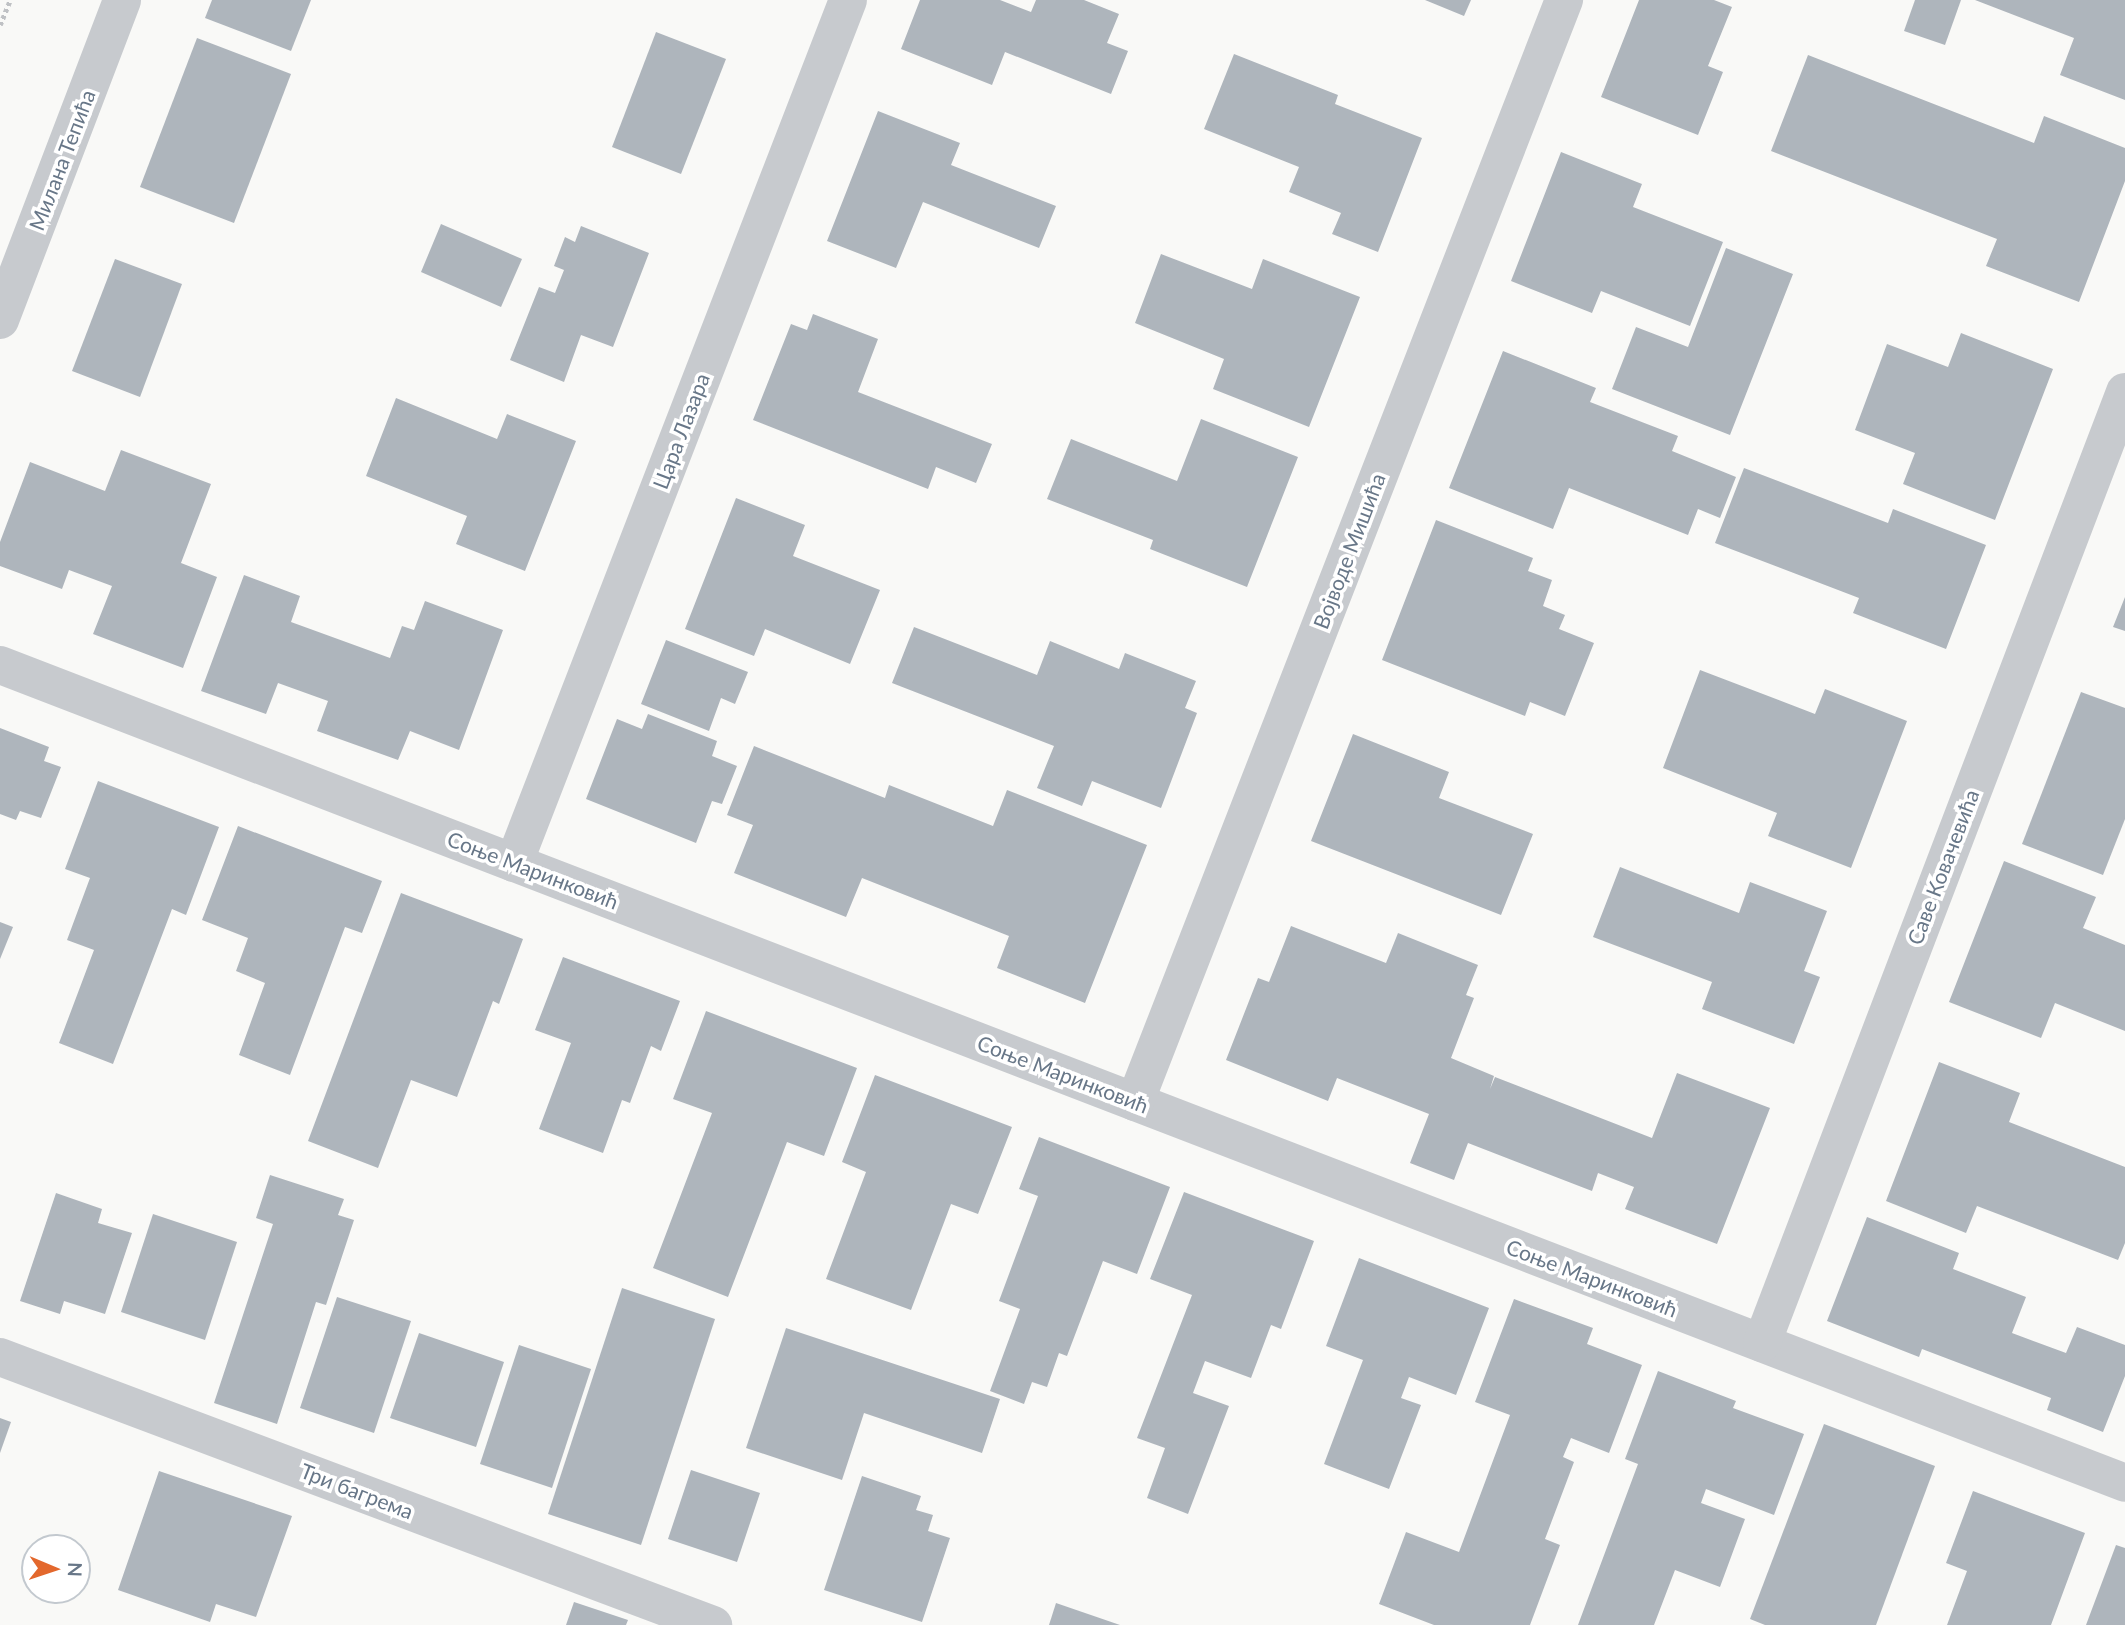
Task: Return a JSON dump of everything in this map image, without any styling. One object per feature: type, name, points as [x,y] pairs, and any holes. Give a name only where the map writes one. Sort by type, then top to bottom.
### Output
[{"type":"street","name":"Милана Тепића","points":[[0,320],[122,0]]},
{"type":"street","name":"Цара Лазара","points":[[514,863],[848,0]]},
{"type":"street","name":"Војводе Мишића","points":[[1135,1102],[1564,0]]},
{"type":"street","name":"Саве Ковачевића","points":[[1762,1343],[2125,392]]},
{"type":"street","name":"Соње Маринковић","points":[[0,665],[2125,1483]]},
{"type":"street","name":"Три багрема","points":[[0,1357],[713,1625]]},
{"type":"path","points":[[0,25],[10,0]]},
{"type":"building","points":[[212,0],[311,0],[291,51],[205,18]]},
{"type":"building","points":[[920,0],[1000,0],[1031,12],[1036,0],[1084,0],[1119,14],[1107,43],[1128,51],[1111,94],[1005,52],[992,85],[901,49]]},
{"type":"building","points":[[1425,0],[1471,0],[1464,16]]},
{"type":"building","points":[[1639,0],[1714,0],[1732,7],[1708,66],[1723,72],[1698,135],[1601,97]]},
{"type":"building","points":[[1915,0],[1961,0],[1945,45],[1904,31]]},
{"type":"building","points":[[1975,0],[2125,0],[2125,100],[2060,75],[2074,38]]},
{"type":"building","points":[[656,32],[726,59],[681,174],[612,147]]},
{"type":"building","points":[[197,38],[291,74],[234,223],[140,187]]},
{"type":"building","points":[[1234,54],[1338,95],[1335,104],[1422,138],[1378,252],[1332,234],[1341,213],[1289,192],[1299,167],[1204,129]]},
{"type":"building","points":[[1808,55],[2034,143],[2044,116],[2125,148],[2125,181],[2079,302],[1986,266],[1997,239],[1771,151]]},
{"type":"building","points":[[878,111],[960,143],[951,165],[1056,206],[1039,248],[923,202],[896,268],[827,241]]},
{"type":"building","points":[[1561,152],[1642,184],[1633,207],[1723,242],[1690,326],[1601,291],[1592,313],[1511,281]]},
{"type":"building","points":[[441,224],[522,259],[501,307],[421,272]]},
{"type":"building","points":[[581,226],[649,253],[613,347],[581,335],[564,382],[510,360],[539,287],[555,293],[564,270],[554,266],[565,237],[575,242]]},
{"type":"building","points":[[1726,248],[1793,274],[1730,435],[1612,389],[1636,327],[1688,347]]},
{"type":"building","points":[[1161,254],[1252,289],[1263,259],[1360,297],[1309,427],[1213,389],[1224,359],[1135,323]]},
{"type":"building","points":[[115,259],[182,284],[140,397],[72,371]]},
{"type":"building","points":[[813,314],[878,339],[858,392],[992,444],[976,483],[936,467],[928,489],[753,420],[791,324],[807,330]]},
{"type":"building","points":[[1961,333],[2053,369],[1995,520],[1903,484],[1915,453],[1855,430],[1887,344],[1948,367]]},
{"type":"building","points":[[1503,351],[1596,388],[1590,402],[1678,436],[1672,451],[1736,477],[1720,518],[1698,509],[1688,535],[1569,488],[1553,529],[1449,488]]},
{"type":"building","points":[[396,398],[497,439],[507,414],[576,441],[525,571],[456,544],[467,516],[366,476]]},
{"type":"building","points":[[1201,419],[1298,457],[1247,587],[1150,549],[1153,540],[1047,499],[1071,439],[1177,481]]},
{"type":"building","points":[[121,450],[211,484],[181,563],[217,577],[183,668],[93,634],[112,586],[69,570],[62,589],[0,566],[0,542],[30,462],[105,491]]},
{"type":"building","points":[[1744,468],[1888,523],[1893,509],[1986,545],[1946,649],[1853,613],[1859,598],[1715,543]]},
{"type":"building","points":[[736,498],[805,525],[793,556],[880,590],[850,664],[765,629],[754,656],[685,629]]},
{"type":"building","points":[[1436,520],[1533,558],[1528,571],[1552,580],[1543,606],[1565,615],[1559,629],[1594,643],[1565,716],[1530,702],[1525,716],[1382,660]]},
{"type":"building","points":[[244,575],[300,596],[291,622],[390,658],[402,626],[414,630],[425,601],[503,630],[459,750],[410,731],[398,760],[317,731],[328,701],[278,683],[266,714],[201,691]]},
{"type":"building","points":[[2125,597],[2125,631],[2113,627]]},
{"type":"building","points":[[914,627],[1037,675],[1050,641],[1119,669],[1125,653],[1196,681],[1185,708],[1197,713],[1161,808],[1092,781],[1082,806],[1037,788],[1054,746],[892,683]]},
{"type":"building","points":[[666,640],[748,672],[735,704],[721,698],[709,731],[641,704]]},
{"type":"building","points":[[1700,670],[1815,714],[1825,689],[1907,721],[1851,868],[1768,836],[1777,813],[1663,768]]},
{"type":"building","points":[[2081,692],[2125,708],[2125,819],[2103,875],[2022,844]]},
{"type":"building","points":[[648,714],[717,741],[712,756],[737,766],[722,804],[712,801],[696,843],[586,799],[617,719],[642,729]]},
{"type":"building","points":[[0,728],[49,747],[44,761],[61,767],[41,818],[20,811],[16,820],[0,814]]},
{"type":"building","points":[[1353,734],[1449,772],[1439,798],[1533,834],[1501,915],[1311,841]]},
{"type":"building","points":[[754,746],[885,798],[889,785],[993,826],[1007,790],[1147,845],[1085,1003],[997,968],[1009,936],[862,878],[846,917],[734,873],[753,825],[727,815]]},
{"type":"building","points":[[98,781],[219,827],[186,915],[172,909],[113,1064],[59,1043],[94,950],[67,940],[90,878],[65,869]]},
{"type":"building","points":[[238,826],[382,881],[362,933],[345,927],[290,1075],[239,1055],[265,983],[236,971],[248,938],[202,920]]},
{"type":"building","points":[[2004,861],[2096,897],[2083,928],[2125,945],[2125,1031],[2055,1003],[2041,1038],[1949,1002]]},
{"type":"building","points":[[1620,867],[1739,913],[1750,882],[1827,911],[1804,971],[1820,977],[1794,1044],[1702,1009],[1712,982],[1593,937]]},
{"type":"building","points":[[401,893],[523,939],[499,1004],[493,1001],[457,1097],[411,1080],[378,1168],[308,1141]]},
{"type":"building","points":[[0,922],[13,927],[0,959]]},
{"type":"building","points":[[1291,926],[1386,963],[1398,933],[1478,965],[1466,995],[1474,998],[1451,1058],[1494,1076],[1490,1089],[1495,1077],[1652,1138],[1677,1073],[1770,1108],[1717,1244],[1625,1209],[1634,1187],[1598,1173],[1592,1191],[1468,1143],[1454,1180],[1410,1163],[1429,1114],[1337,1078],[1328,1101],[1226,1060],[1258,978],[1269,982]]},
{"type":"building","points":[[563,957],[680,1001],[661,1051],[651,1046],[630,1103],[622,1100],[603,1153],[539,1129],[571,1043],[535,1030]]},
{"type":"building","points":[[706,1011],[857,1068],[824,1156],[787,1142],[728,1297],[653,1268],[712,1113],[673,1099]]},
{"type":"building","points":[[1939,1062],[2020,1093],[2009,1122],[2125,1167],[2125,1243],[2118,1260],[1977,1206],[1966,1233],[1886,1201]]},
{"type":"building","points":[[875,1075],[1012,1127],[978,1214],[951,1204],[911,1310],[826,1279],[866,1172],[842,1162]]},
{"type":"building","points":[[1039,1137],[1170,1187],[1137,1274],[1103,1261],[1067,1356],[1059,1353],[1047,1387],[1032,1382],[1024,1404],[990,1391],[1020,1309],[999,1301],[1038,1196],[1019,1189]]},
{"type":"building","points":[[270,1175],[344,1199],[338,1215],[354,1220],[326,1305],[316,1302],[277,1424],[214,1403],[273,1224],[256,1218]]},
{"type":"building","points":[[1184,1192],[1314,1241],[1281,1329],[1271,1325],[1251,1378],[1205,1361],[1193,1393],[1229,1406],[1188,1514],[1147,1498],[1165,1448],[1137,1438],[1192,1295],[1150,1279]]},
{"type":"building","points":[[56,1193],[102,1209],[98,1223],[132,1233],[105,1314],[64,1301],[60,1314],[20,1301]]},
{"type":"building","points":[[153,1214],[237,1242],[205,1340],[121,1312]]},
{"type":"building","points":[[1867,1217],[1959,1253],[1953,1269],[2026,1297],[2012,1333],[2066,1353],[2077,1327],[2125,1345],[2125,1376],[2103,1432],[2047,1410],[2051,1398],[1922,1349],[1919,1357],[1827,1321]]},
{"type":"building","points":[[1359,1258],[1489,1308],[1456,1395],[1409,1377],[1401,1398],[1421,1405],[1389,1489],[1324,1464],[1363,1360],[1326,1346]]},
{"type":"building","points":[[622,1288],[715,1319],[641,1545],[548,1514]]},
{"type":"building","points":[[337,1297],[411,1321],[374,1433],[300,1408]]},
{"type":"building","points":[[1514,1299],[1593,1328],[1587,1344],[1642,1365],[1609,1453],[1571,1438],[1563,1457],[1574,1462],[1545,1539],[1560,1545],[1530,1625],[1434,1625],[1379,1604],[1406,1532],[1459,1552],[1510,1415],[1475,1402]]},
{"type":"building","points":[[786,1328],[1000,1399],[982,1453],[864,1413],[842,1480],[746,1448]]},
{"type":"building","points":[[419,1333],[504,1362],[476,1447],[390,1418]]},
{"type":"building","points":[[519,1345],[591,1369],[552,1488],[480,1464]]},
{"type":"building","points":[[1658,1371],[1736,1401],[1733,1408],[1804,1434],[1774,1515],[1706,1489],[1701,1503],[1745,1519],[1720,1587],[1675,1570],[1654,1625],[1578,1625],[1638,1464],[1625,1459]]},
{"type":"building","points":[[0,1418],[11,1422],[0,1453]]},
{"type":"building","points":[[1824,1424],[1935,1466],[1876,1625],[1765,1625],[1750,1619]]},
{"type":"building","points":[[691,1470],[760,1493],[737,1562],[668,1539]]},
{"type":"building","points":[[159,1471],[292,1516],[256,1617],[216,1604],[210,1622],[118,1590]]},
{"type":"building","points":[[862,1476],[921,1496],[916,1510],[933,1515],[928,1531],[950,1538],[922,1622],[824,1590]]},
{"type":"building","points":[[1973,1491],[2085,1533],[2051,1625],[1947,1625],[1967,1571],[1946,1563]]},
{"type":"building","points":[[2116,1545],[2125,1548],[2125,1625],[2086,1625]]},
{"type":"building","points":[[574,1602],[628,1620],[626,1625],[566,1625]]},
{"type":"building","points":[[1056,1603],[1120,1625],[1049,1625]]}]
